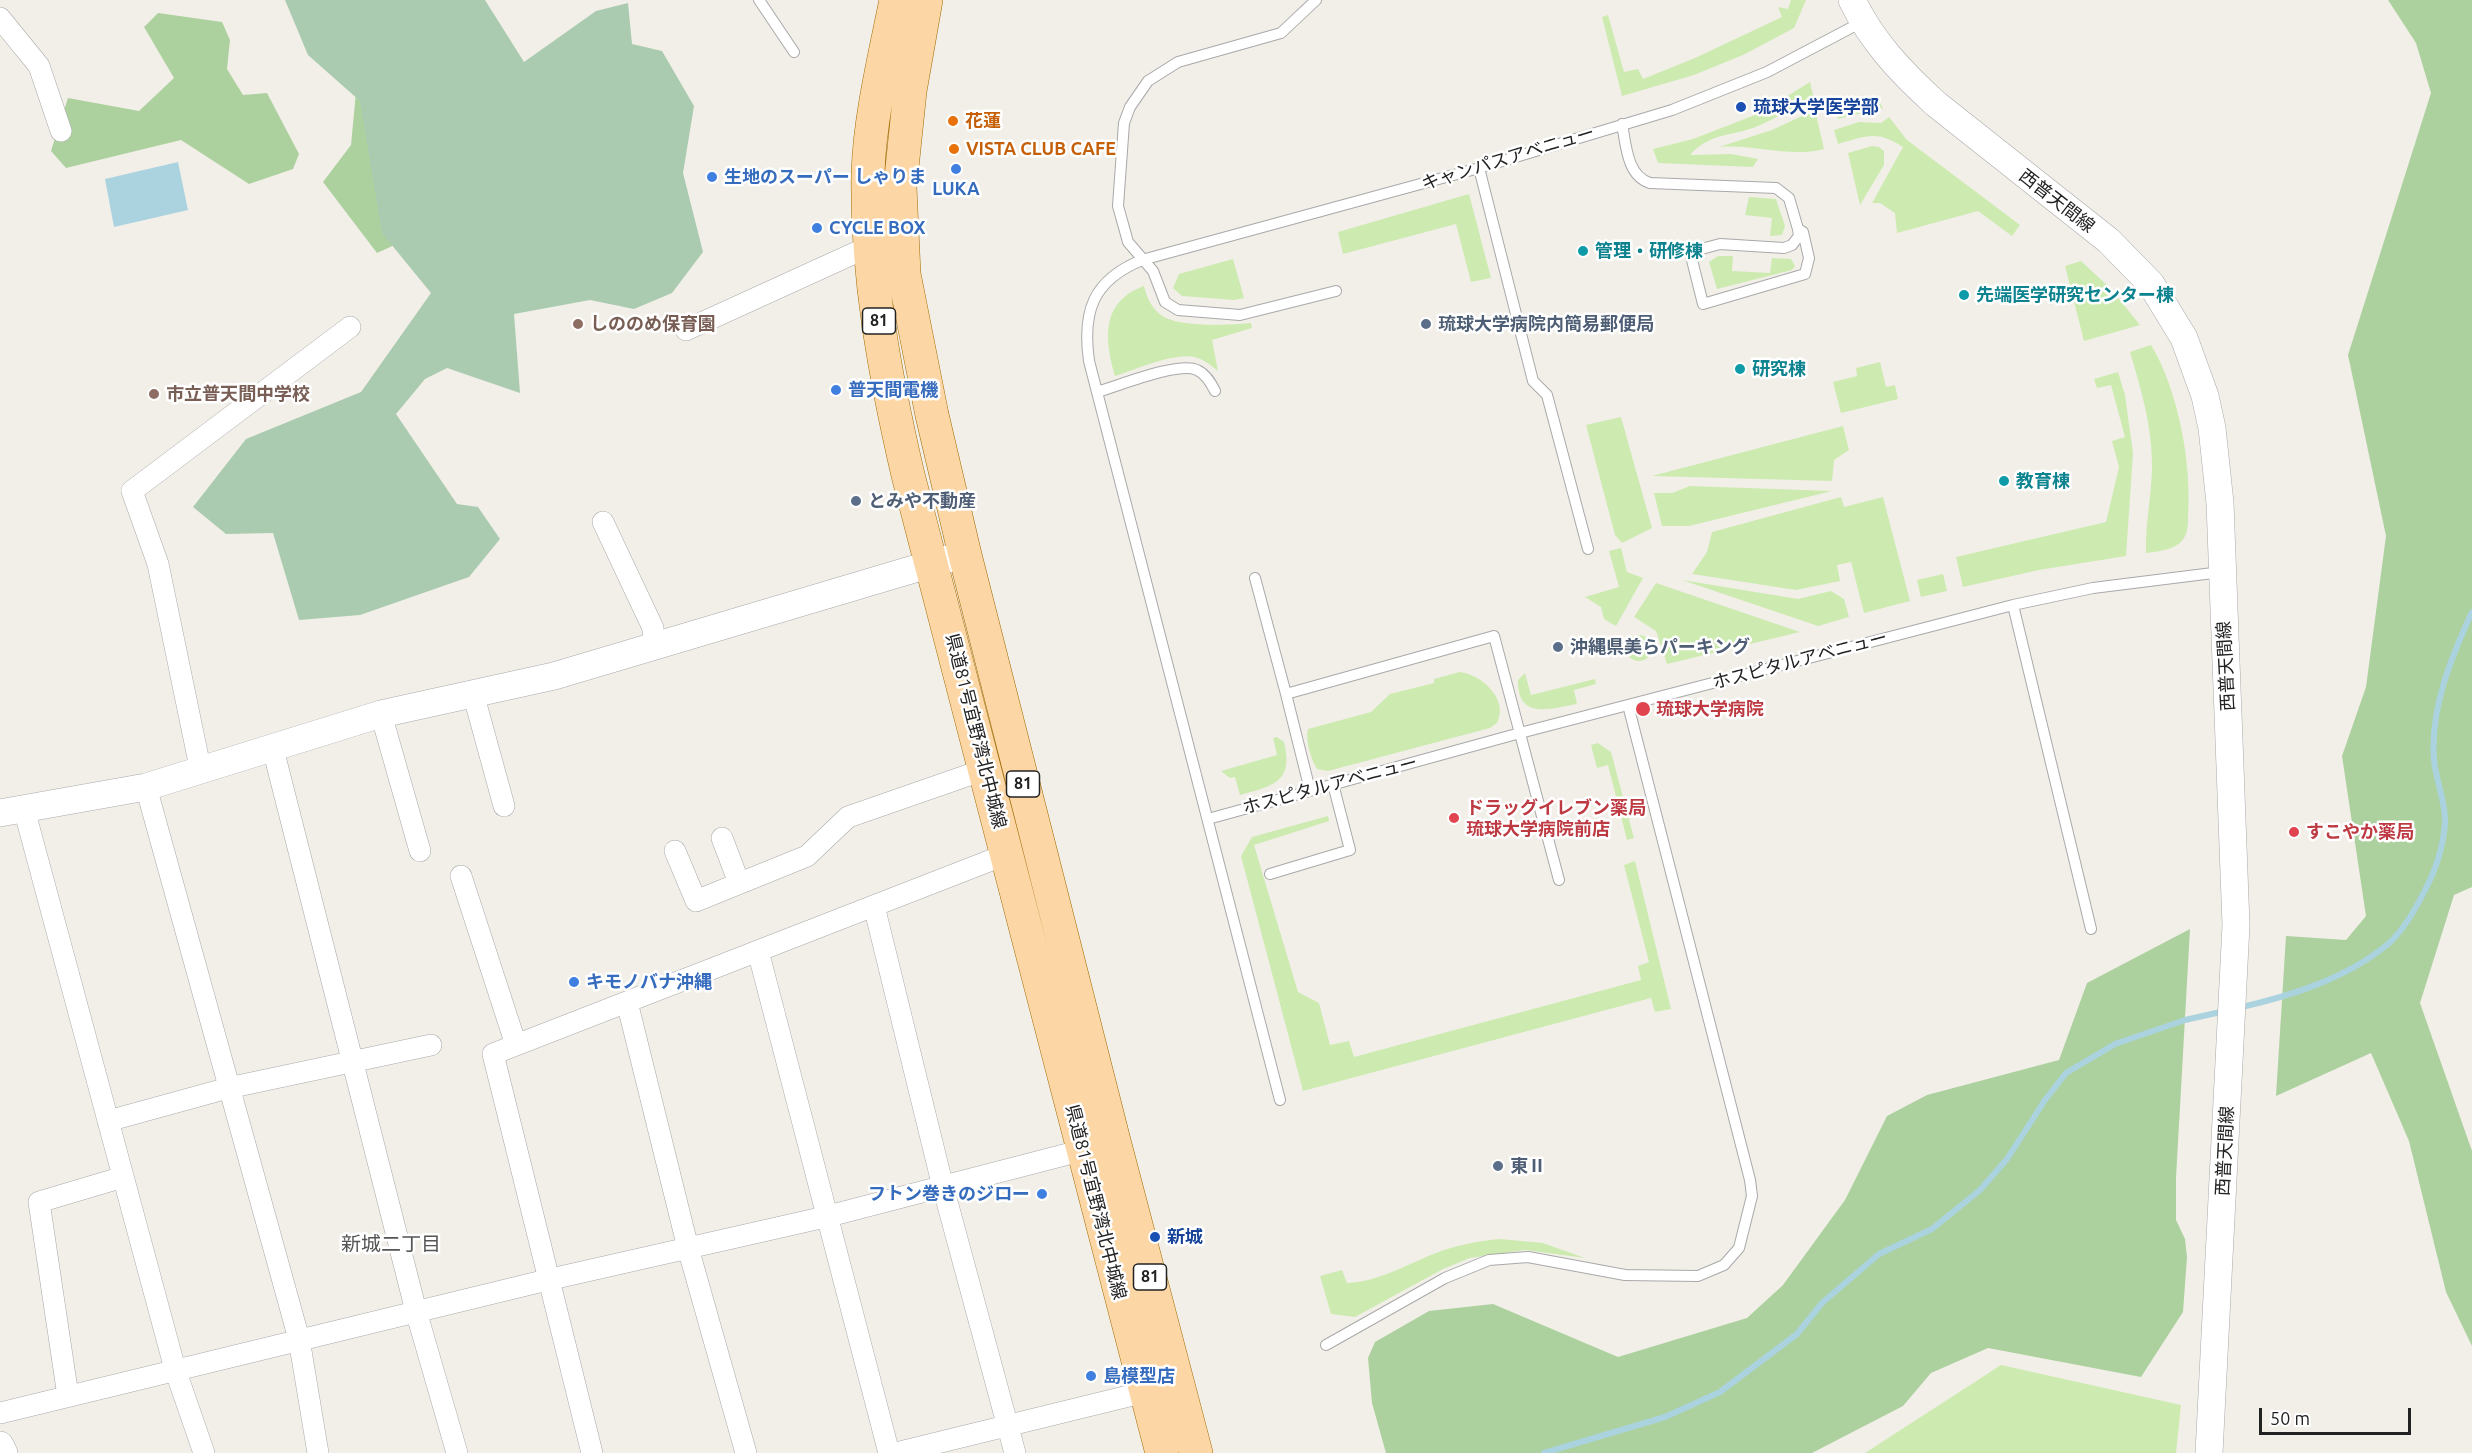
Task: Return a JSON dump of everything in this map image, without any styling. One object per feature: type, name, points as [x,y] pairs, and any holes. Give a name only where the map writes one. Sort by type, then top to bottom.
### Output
[{"type":"main road","name":"県道81号宜野湾北中城線","points":[[896,0],[881,75],[868,169],[870,246],[887,379],[908,475],[1162,1453]]},
{"type":"main road","name":"県道81号宜野湾北中城線","points":[[926,0],[910,92],[900,187],[904,274],[926,392],[965,555],[1196,1453]]},
{"type":"street","name":"西普天間線","points":[[1857,11],[1886,55],[1909,80],[2109,241],[2151,284],[2169,311],[2196,368],[2212,428],[2220,503],[2236,926],[2209,1453]]},
{"type":"street","points":[[0,18],[39,66],[60,131]]},
{"type":"street","points":[[686,330],[870,246]]},
{"type":"street","points":[[201,772],[158,564],[132,491],[350,327]]},
{"type":"street","points":[[603,522],[653,628],[654,648]]},
{"type":"street","points":[[204,1453],[175,1369],[108,1121],[12,811],[146,787],[201,772],[381,714],[554,676],[965,555]]},
{"type":"street","points":[[473,693],[504,806]]},
{"type":"street","points":[[381,714],[420,851]]},
{"type":"street","points":[[273,749],[416,1311],[457,1453]]},
{"type":"street","points":[[675,851],[696,901],[807,856],[848,817],[986,769]]},
{"type":"street","points":[[146,787],[298,1339],[318,1453]]},
{"type":"street","points":[[722,838],[739,883]]},
{"type":"street","points":[[592,1453],[547,1280],[493,1054],[1007,854]]},
{"type":"street","points":[[460,876],[516,1045]]},
{"type":"street","points":[[874,906],[944,1187],[1015,1453]]},
{"type":"street","points":[[758,951],[825,1217],[889,1453]]},
{"type":"street","points":[[627,1002],[688,1248],[746,1453]]},
{"type":"street","points":[[108,1121],[228,1088],[431,1045]]},
{"type":"street","points":[[0,1413],[298,1339],[825,1217],[1114,1141]]},
{"type":"street","points":[[68,1396],[39,1202],[123,1177]]},
{"type":"street","points":[[896,1453],[1145,1392]]},
{"type":"street","points":[[0,1445],[4,1453]]},
{"type":"lane","points":[[759,0],[794,52]]},
{"type":"lane","points":[[1316,0],[1281,33],[1178,62],[1162,70],[1137,93],[1124,123],[1118,181],[1118,206],[1128,242],[1153,271],[1165,302],[1178,310],[1240,315],[1336,291]]},
{"type":"lane","name":"キャンパスアベニュー","points":[[1280,1100],[1097,392],[1086,339],[1088,317],[1095,298],[1104,284],[1118,270],[1142,260],[1479,168],[1672,110],[1726,90],[1767,72],[1857,11]]},
{"type":"lane","points":[[1622,124],[1633,171],[1640,180],[1650,183],[1776,188],[1789,198],[1799,236],[1792,245],[1784,248],[1720,244],[1690,252],[1703,304],[1805,274],[1809,258],[1803,232],[1798,229]]},
{"type":"lane","points":[[1479,168],[1533,381],[1547,395],[1588,549]]},
{"type":"lane","points":[[1097,392],[1181,368],[1197,369],[1209,379],[1215,391]]},
{"type":"lane","name":"ホスピタルアベニュー","points":[[1208,819],[1520,733],[2013,605],[2093,588],[2222,572]]},
{"type":"lane","points":[[1255,579],[1310,790]]},
{"type":"lane","points":[[2013,605],[2091,929]]},
{"type":"lane","points":[[1286,694],[1494,636],[1559,880]]},
{"type":"lane","points":[[1326,1345],[1445,1278],[1489,1260],[1528,1257],[1625,1275],[1698,1276],[1724,1264],[1739,1248],[1752,1196],[1750,1180],[1628,705]]},
{"type":"lane","points":[[1270,874],[1350,850],[1333,784]]},
{"type":"green space","points":[[285,0],[485,0],[524,62],[596,11],[628,3],[632,44],[662,51],[694,106],[683,173],[703,252],[672,293],[634,309],[590,300],[514,314],[520,393],[447,368],[425,379],[396,414],[457,504],[478,507],[500,539],[469,577],[360,615],[299,620],[273,533],[226,534],[193,507],[246,439],[361,392],[431,293],[382,233],[360,101],[308,55]]},
{"type":"green space","points":[[1791,0],[1806,0],[1794,28],[1743,55],[1694,75],[1622,96],[1602,17],[1608,15],[1624,72],[1638,69],[1643,79],[1695,58],[1782,17],[1778,7],[1788,9]]},
{"type":"green space","points":[[2388,0],[2472,0],[2472,887],[2454,895],[2420,1003],[2472,1151],[2472,1346],[2446,1292],[2409,1141],[2371,1053],[2276,1096],[2286,936],[2346,940],[2366,916],[2342,756],[2366,687],[2386,536],[2348,355],[2431,93],[2416,43]]},
{"type":"green space","points":[[158,13],[222,22],[230,40],[227,69],[243,95],[267,93],[299,154],[293,169],[249,184],[181,140],[66,168],[51,151],[68,98],[139,111],[174,78],[144,27]]},
{"type":"green space","points":[[354,29],[410,238],[377,253],[323,182],[351,145],[356,92]]},
{"type":"green space","points":[[1810,82],[1814,99],[1758,126],[1706,142],[1690,155],[1731,154],[1758,159],[1753,167],[1658,163],[1653,149],[1693,139],[1760,113]]},
{"type":"green space","points":[[1865,96],[1876,97],[1883,108],[1838,119],[1834,105]]},
{"type":"green space","points":[[1815,110],[1824,149],[1785,152],[1745,147],[1719,147],[1772,130]]},
{"type":"green space","points":[[1889,117],[1907,140],[2020,225],[2012,236],[1978,211],[1897,233],[1895,213],[1880,203],[1872,203],[1903,147],[1878,136],[1838,144],[1834,130],[1859,122],[1881,123]]},
{"type":"green space","points":[[1872,146],[1884,151],[1884,165],[1860,205],[1848,153]]},
{"type":"green space","points":[[1469,194],[1491,278],[1471,282],[1456,224],[1343,254],[1338,232]]},
{"type":"green space","points":[[1749,197],[1776,199],[1785,226],[1782,235],[1770,236],[1772,218],[1745,215]]},
{"type":"green space","points":[[1718,256],[1733,256],[1732,271],[1770,273],[1772,258],[1791,259],[1795,266],[1792,270],[1717,289],[1709,262]]},
{"type":"green space","points":[[1233,259],[1244,298],[1234,300],[1182,296],[1173,288],[1179,274]]},
{"type":"green space","points":[[2081,261],[2110,288],[2140,325],[2084,341],[2065,266]]},
{"type":"green space","points":[[1144,286],[1152,305],[1161,315],[1169,319],[1204,325],[1251,323],[1252,328],[1212,340],[1218,371],[1201,359],[1186,356],[1166,359],[1115,376],[1109,349],[1109,324],[1120,302],[1130,293]]},
{"type":"green space","points":[[2151,345],[2161,363],[2176,405],[2185,451],[2189,496],[2188,527],[2183,539],[2169,549],[2146,553],[2152,450],[2145,408],[2130,352]]},
{"type":"green space","points":[[1880,362],[1886,387],[1895,385],[1898,399],[1841,413],[1833,382],[1857,376],[1856,368]]},
{"type":"green space","points":[[2118,372],[2125,395],[2133,453],[2126,556],[2039,570],[1963,587],[1956,557],[2106,522],[2119,467],[2112,441],[2125,437],[2111,385],[2097,388],[2094,379]]},
{"type":"green space","points":[[1621,417],[1652,528],[1622,543],[1615,535],[1586,425]]},
{"type":"green space","points":[[1843,426],[1849,450],[1834,460],[1832,481],[1652,476]]},
{"type":"green space","points":[[1690,486],[1832,491],[1689,526],[1662,526],[1654,493],[1672,493]]},
{"type":"green space","points":[[1841,497],[1844,507],[1883,497],[1910,601],[1864,613],[1851,562],[1837,565],[1840,581],[1796,590],[1692,574],[1707,552],[1712,532]]},
{"type":"green space","points":[[1621,548],[1627,572],[1643,578],[1616,626],[1604,619],[1601,607],[1585,597],[1619,587],[1609,551]]},
{"type":"green space","points":[[1943,574],[1947,591],[1921,597],[1917,580]]},
{"type":"green space","points":[[1682,580],[1798,599],[1831,591],[1844,599],[1849,617],[1818,626]]},
{"type":"green space","points":[[1656,583],[1800,632],[1667,664],[1656,631],[1634,617]]},
{"type":"green space","points":[[1639,635],[1648,639],[1652,648],[1648,657],[1639,661],[1630,657],[1626,648],[1630,639]]},
{"type":"green space","points":[[1460,672],[1485,683],[1496,697],[1500,714],[1497,723],[1490,728],[1328,771],[1317,769],[1309,750],[1308,729],[1371,712],[1390,694],[1434,683],[1434,679]]},
{"type":"green space","points":[[1525,673],[1531,695],[1595,679],[1596,684],[1574,690],[1577,704],[1537,709],[1523,701],[1519,693],[1518,680]]},
{"type":"green space","points":[[1277,737],[1284,742],[1286,766],[1283,774],[1271,785],[1240,795],[1235,777],[1230,778],[1221,771],[1277,755],[1273,738]]},
{"type":"green space","points":[[1598,743],[1611,752],[1634,838],[1627,840],[1608,765],[1597,768],[1591,745]]},
{"type":"green space","points":[[1328,816],[1329,821],[1254,845],[1298,992],[1319,1003],[1330,1045],[1349,1041],[1354,1057],[1641,980],[1638,966],[1649,962],[1624,865],[1635,861],[1671,1009],[1655,1012],[1651,998],[1303,1091],[1241,856],[1252,837]]},
{"type":"green space","points":[[2190,929],[2176,1178],[2176,1220],[2185,1239],[2187,1257],[2183,1312],[2141,1377],[1988,1348],[1931,1373],[1903,1406],[1812,1453],[1386,1453],[1372,1403],[1368,1358],[1375,1342],[1429,1311],[1493,1304],[1618,1357],[1747,1318],[1783,1285],[1845,1200],[1887,1116],[1927,1095],[2059,1060],[2087,983]]},
{"type":"green space","points":[[1500,1239],[1543,1243],[1585,1258],[1525,1250],[1470,1258],[1443,1269],[1355,1317],[1331,1314],[1320,1276],[1342,1270],[1347,1283],[1360,1282],[1384,1275],[1451,1248]]},
{"type":"green space","points":[[2001,1365],[2181,1405],[2176,1453],[1865,1453]]},
{"type":"water","points":[[178,162],[188,210],[114,227],[105,179]]},
{"type":"waterway","points":[[2238,1008],[2317,985],[2354,967],[2388,944],[2413,913],[2432,876],[2443,842],[2445,815],[2434,760],[2435,721],[2450,665],[2472,612]]},
{"type":"waterway","points":[[1544,1453],[1665,1417],[1720,1392],[1797,1334],[1822,1303],[1879,1254],[1932,1229],[1980,1190],[2007,1159],[2045,1100],[2066,1073],[2115,1044],[2185,1020],[2225,1011]]},
{"type":"place","name":"琉球大学医学部","points":[[1741,107]]},
{"type":"place","name":"花蓮","points":[[953,121]]},
{"type":"place","name":"VISTA CLUB CAFE","points":[[954,149]]},
{"type":"place","name":"LUKA","points":[[956,169]]},
{"type":"place","name":"生地のスーパー しゃりま","points":[[712,177]]},
{"type":"place","name":"CYCLE BOX","points":[[817,228]]},
{"type":"place","name":"管理・研修棟","points":[[1583,251]]},
{"type":"place","name":"先端医学研究センター棟","points":[[1964,295]]},
{"type":"place","name":"しののめ保育園","points":[[578,324]]},
{"type":"place","name":"琉球大学病院内簡易郵便局","points":[[1426,324]]},
{"type":"place","name":"研究棟","points":[[1740,369]]},
{"type":"place","name":"普天間電機","points":[[836,390]]},
{"type":"place","name":"市立普天間中学校","points":[[154,394]]},
{"type":"place","name":"教育棟","points":[[2004,481]]},
{"type":"place","name":"とみや不動産","points":[[856,501]]},
{"type":"place","name":"沖縄県美らパーキング","points":[[1558,647]]},
{"type":"place","name":"琉球大学病院","points":[[1643,709]]},
{"type":"place","name":"ドラッグイレブン薬局 琉球大学病院前店","points":[[1454,818]]},
{"type":"place","name":"すこやか薬局","points":[[2294,832]]},
{"type":"place","name":"キモノバナ沖縄","points":[[574,982]]},
{"type":"place","name":"東Ⅱ","points":[[1498,1166]]},
{"type":"place","name":"フトン巻きのジロー","points":[[1042,1194]]},
{"type":"place","name":"新城","points":[[1155,1237]]},
{"type":"place","name":"島模型店","points":[[1091,1376]]},
{"type":"district","name":"新城二丁目","points":[[391,1244]]}]
